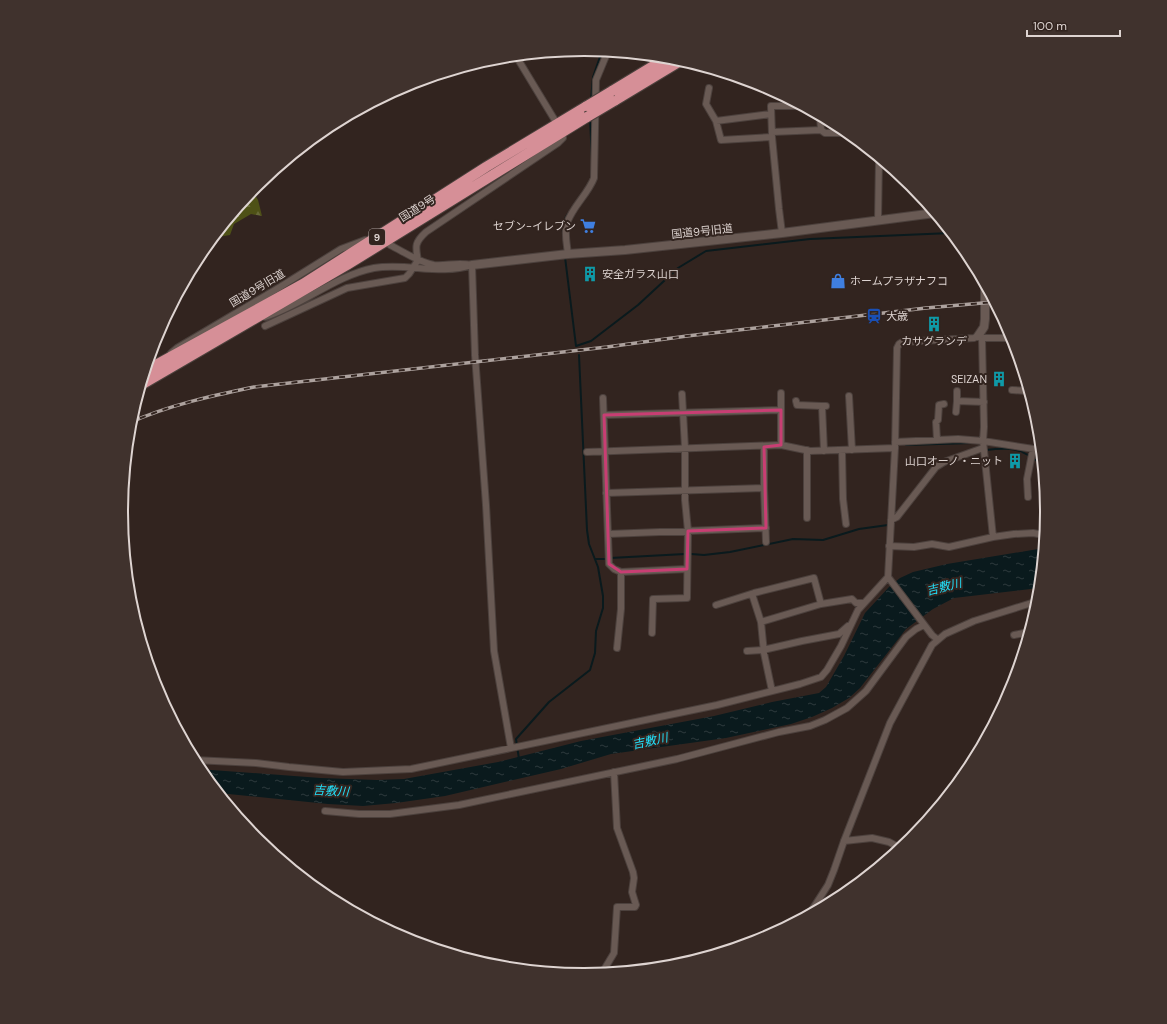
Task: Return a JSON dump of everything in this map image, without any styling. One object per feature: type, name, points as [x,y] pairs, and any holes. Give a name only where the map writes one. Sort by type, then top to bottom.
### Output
[{"type":"highway","name":"国道9号","points":[[151,368],[303,284],[438,197],[560,128],[587,118],[654,62]]},
{"type":"highway","name":"国道9号","points":[[147,381],[348,265],[560,128],[587,106],[613,96],[672,65]]},
{"type":"street","points":[[568,254],[566,230],[567,223],[573,211],[591,186],[594,178],[596,80],[606,57]]},
{"type":"street","points":[[265,326],[347,288],[405,278],[413,269],[418,260],[415,248],[420,237],[558,144],[563,138],[560,128],[519,61]]},
{"type":"street","points":[[709,88],[706,104],[716,121],[721,140],[821,130],[825,133],[837,133]]},
{"type":"street","points":[[782,233],[772,134],[771,106],[791,106]]},
{"type":"street","points":[[716,121],[771,114]]},
{"type":"street","points":[[820,122],[821,130]]},
{"type":"street","points":[[878,221],[879,165]]},
{"type":"street","name":"国道9号旧道","points":[[254,320],[287,308],[353,274],[385,267],[397,266],[413,269],[462,269],[472,265],[782,233],[929,215]]},
{"type":"street","name":"国道9号旧道","points":[[163,361],[176,348],[280,287],[341,249],[365,240]]},
{"type":"street","name":"国道9号旧道","points":[[390,245],[418,260],[434,265],[462,263],[472,265]]},
{"type":"street","points":[[472,265],[475,355],[486,497],[494,651],[512,748]]},
{"type":"street","points":[[985,297],[985,319],[980,337],[984,402],[983,448],[993,537]]},
{"type":"street","points":[[938,639],[932,635],[924,625],[890,579],[897,348],[899,344],[980,337],[1005,338]]},
{"type":"street","points":[[1012,390],[1023,391]]},
{"type":"street","points":[[956,412],[957,391]]},
{"type":"street","points":[[781,393],[781,445]]},
{"type":"street","points":[[652,633],[653,599],[687,598],[688,531],[685,490],[686,448],[682,394]]},
{"type":"street","points":[[849,396],[852,450]]},
{"type":"street","points":[[603,398],[609,564],[614,569],[621,572],[687,568]]},
{"type":"street","points":[[957,402],[984,402]]},
{"type":"street","points":[[937,440],[936,422],[938,420],[938,405],[944,404]]},
{"type":"street","points":[[796,405],[824,406],[824,451]]},
{"type":"street","points":[[604,415],[781,410]]},
{"type":"street","points":[[587,452],[781,445],[807,450],[824,451],[852,450],[937,440],[958,439],[983,441],[1033,449],[1027,479],[1028,497]]},
{"type":"street","points":[[764,446],[766,542]]},
{"type":"street","points":[[891,520],[897,517],[936,467],[944,462],[983,448]]},
{"type":"street","points":[[807,450],[807,518]]},
{"type":"street","points":[[842,450],[843,500],[846,524]]},
{"type":"street","points":[[606,493],[764,488]]},
{"type":"street","points":[[608,534],[766,528]]},
{"type":"street","points":[[890,546],[914,547],[932,544],[949,547],[993,537],[1022,533],[1039,535]]},
{"type":"street","points":[[617,648],[621,609],[621,572]]},
{"type":"street","points":[[716,605],[814,578],[821,604]]},
{"type":"street","points":[[201,760],[256,763],[343,772],[411,769],[717,705],[811,681],[821,677],[832,662],[858,610],[890,579]]},
{"type":"street","points":[[752,594],[761,622],[764,650],[772,691]]},
{"type":"street","points":[[761,622],[821,604],[852,599],[856,603],[864,603]]},
{"type":"street","points":[[816,904],[828,885],[890,723],[928,652],[938,639],[945,634],[974,621],[1030,603]]},
{"type":"street","points":[[748,651],[764,650],[839,634],[851,624]]},
{"type":"street","points":[[325,811],[359,814],[398,813],[459,805],[676,759],[779,732],[810,726],[847,708],[866,691],[906,637],[924,625]]},
{"type":"street","points":[[1014,635],[1023,633]]},
{"type":"street","points":[[605,967],[614,953],[617,907],[635,907],[636,905],[632,892],[634,878],[617,828],[614,772]]},
{"type":"street","points":[[844,841],[872,838],[889,842],[894,845]]},
{"type":"highlighted area","points":[[781,410],[781,445],[764,447],[766,528],[688,531],[687,569],[621,572],[609,564],[604,415]]},
{"type":"green space","points":[[255,196],[262,216],[251,214],[234,224],[230,235],[220,237]]},
{"type":"water","name":"吉敷川","points":[[1038,549],[1033,589],[954,598],[933,609],[906,629],[860,688],[849,698],[812,717],[791,724],[726,738],[611,754],[561,769],[445,796],[363,806],[225,794],[207,770],[321,778],[377,780],[404,779],[498,762],[581,741],[714,716],[772,702],[819,693],[826,687],[844,656],[865,613],[889,587],[900,578],[913,572],[947,564]]},
{"type":"waterway","points":[[591,100],[593,77],[600,57]]},
{"type":"waterway","points":[[590,118],[592,160]]},
{"type":"waterway","points":[[563,233],[564,220],[571,210]]},
{"type":"waterway","points":[[565,257],[576,346],[591,341],[638,305],[678,268],[706,251],[810,239],[944,233]]},
{"type":"waterway","points":[[519,759],[516,739],[549,702],[590,670],[595,653],[596,631],[603,608],[603,596],[598,567],[589,544],[587,530],[579,355]]},
{"type":"waterway","points":[[906,445],[972,443]]},
{"type":"waterway","points":[[986,450],[1009,449],[1019,451],[1030,456]]},
{"type":"waterway","points":[[691,554],[704,555],[730,552],[793,539],[823,540],[859,529],[888,525]]},
{"type":"waterway","points":[[610,558],[685,554]]},
{"type":"waterway","points":[[595,559],[606,559]]},
{"type":"railway","points":[[137,420],[175,406],[254,387],[607,347],[687,336],[926,308],[988,303]]},
{"type":"place","name":"セブン-イレブン","points":[[588,226]]},
{"type":"place","name":"安全ガラス山口","points":[[590,274]]},
{"type":"place","name":"ホームプラザナフコ","points":[[838,281]]},
{"type":"place","name":"大歳","points":[[874,316]]},
{"type":"place","name":"カサグランデ","points":[[934,324]]},
{"type":"place","name":"SEIZAN","points":[[999,379]]},
{"type":"place","name":"山口オーノ・ニット","points":[[1015,461]]}]
